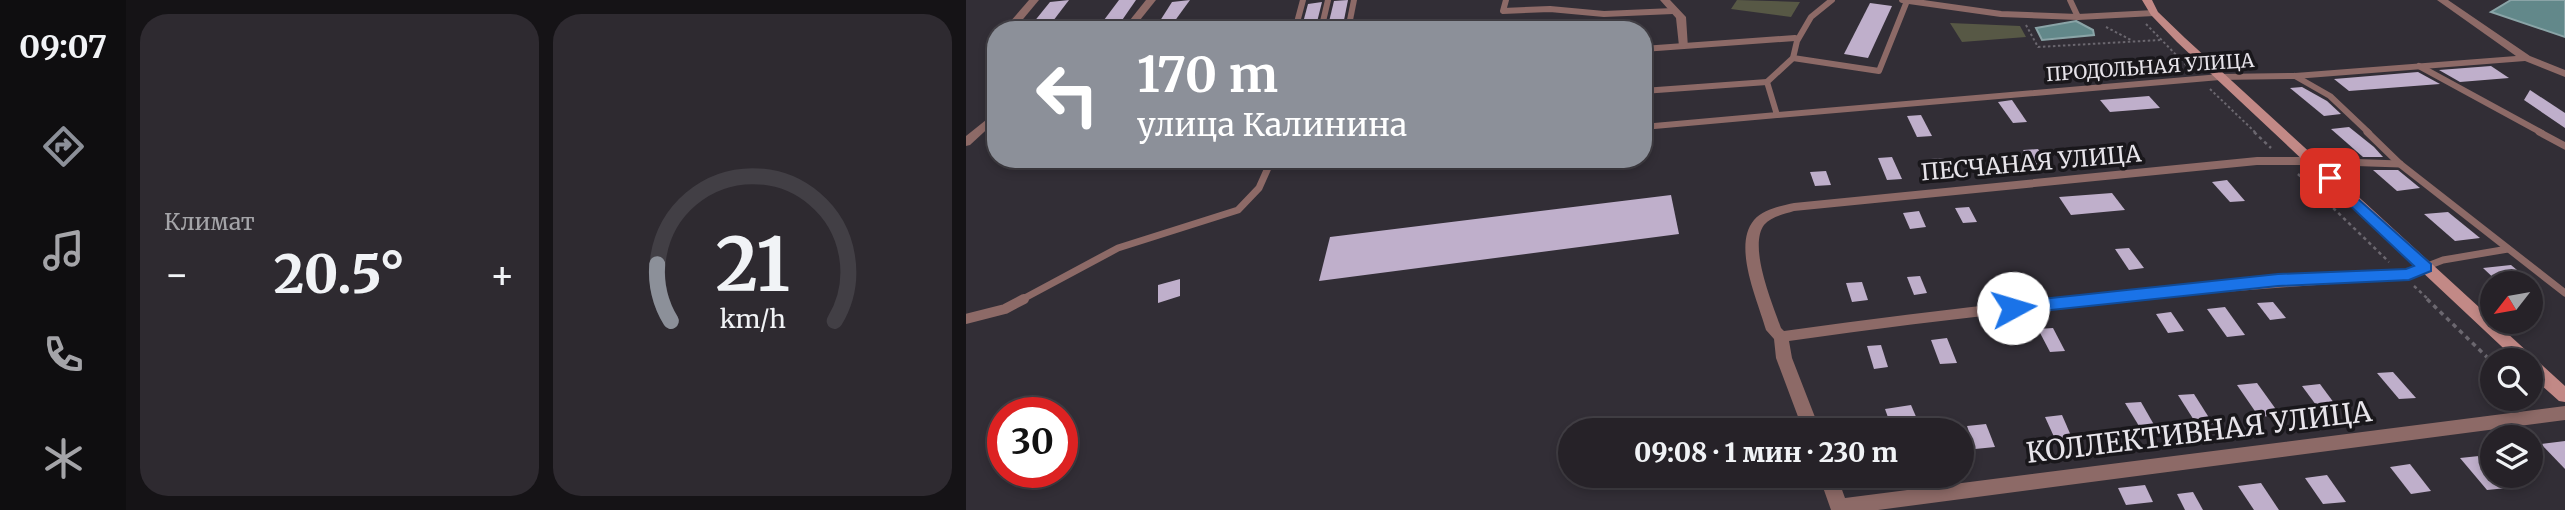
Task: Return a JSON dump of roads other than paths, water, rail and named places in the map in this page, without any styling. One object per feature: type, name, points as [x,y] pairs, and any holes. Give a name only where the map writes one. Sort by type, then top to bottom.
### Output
[{"type":"main road","points":[[2147,0],[2154,13],[2220,77],[2513,348]]},
{"type":"main road","points":[[2543,377],[2565,396]]},
{"type":"street","points":[[1016,21],[1034,0]]},
{"type":"street","points":[[1134,21],[1151,0]]},
{"type":"street","points":[[1665,0],[1681,17],[1684,46]]},
{"type":"street","points":[[2442,0],[2526,58],[2565,74]]},
{"type":"street","name":"ПРОДОЛЬНАЯ УЛИЦА","points":[[1777,116],[2220,77],[2295,76],[2526,58]]},
{"type":"street","points":[[966,142],[987,123]]},
{"type":"street","name":"ПЕСЧАНАЯ УЛИЦА","points":[[1782,337],[1774,330],[1753,259],[1752,237],[1758,223],[1772,213],[1794,207],[2284,161],[2312,161]]},
{"type":"street","points":[[1806,418],[1784,358],[1782,337],[1880,322],[2278,280],[2402,275],[2425,267]]},
{"type":"street","name":"КОЛЛЕКТИВНАЯ УЛИЦА","points":[[1831,488],[1836,509],[2565,413]]},
{"type":"lane","points":[[1297,21],[1303,0]]},
{"type":"lane","points":[[1323,21],[1328,0]]},
{"type":"lane","points":[[1350,21],[1354,0]]},
{"type":"lane","points":[[1506,0],[1503,11],[1550,9],[1604,14],[1673,11]]},
{"type":"lane","points":[[1652,90],[1768,82],[1793,58],[1795,38],[1821,7],[1832,0]]},
{"type":"lane","points":[[1793,58],[1879,71],[1905,0],[2026,16],[2078,17],[2154,13]]},
{"type":"lane","points":[[2070,0],[2078,17]]},
{"type":"lane","points":[[1652,48],[1795,38]]},
{"type":"lane","points":[[2419,66],[2565,146]]},
{"type":"lane","points":[[2295,76],[2330,96],[2400,164],[2565,293]]},
{"type":"lane","points":[[1652,126],[1777,116],[1768,82]]},
{"type":"lane","points":[[2312,161],[2400,164]]},
{"type":"lane","points":[[966,319],[1005,309],[1118,248],[1238,210],[1259,188],[1268,168]]},
{"type":"lane","points":[[2425,267],[2443,260],[2508,249]]}]
